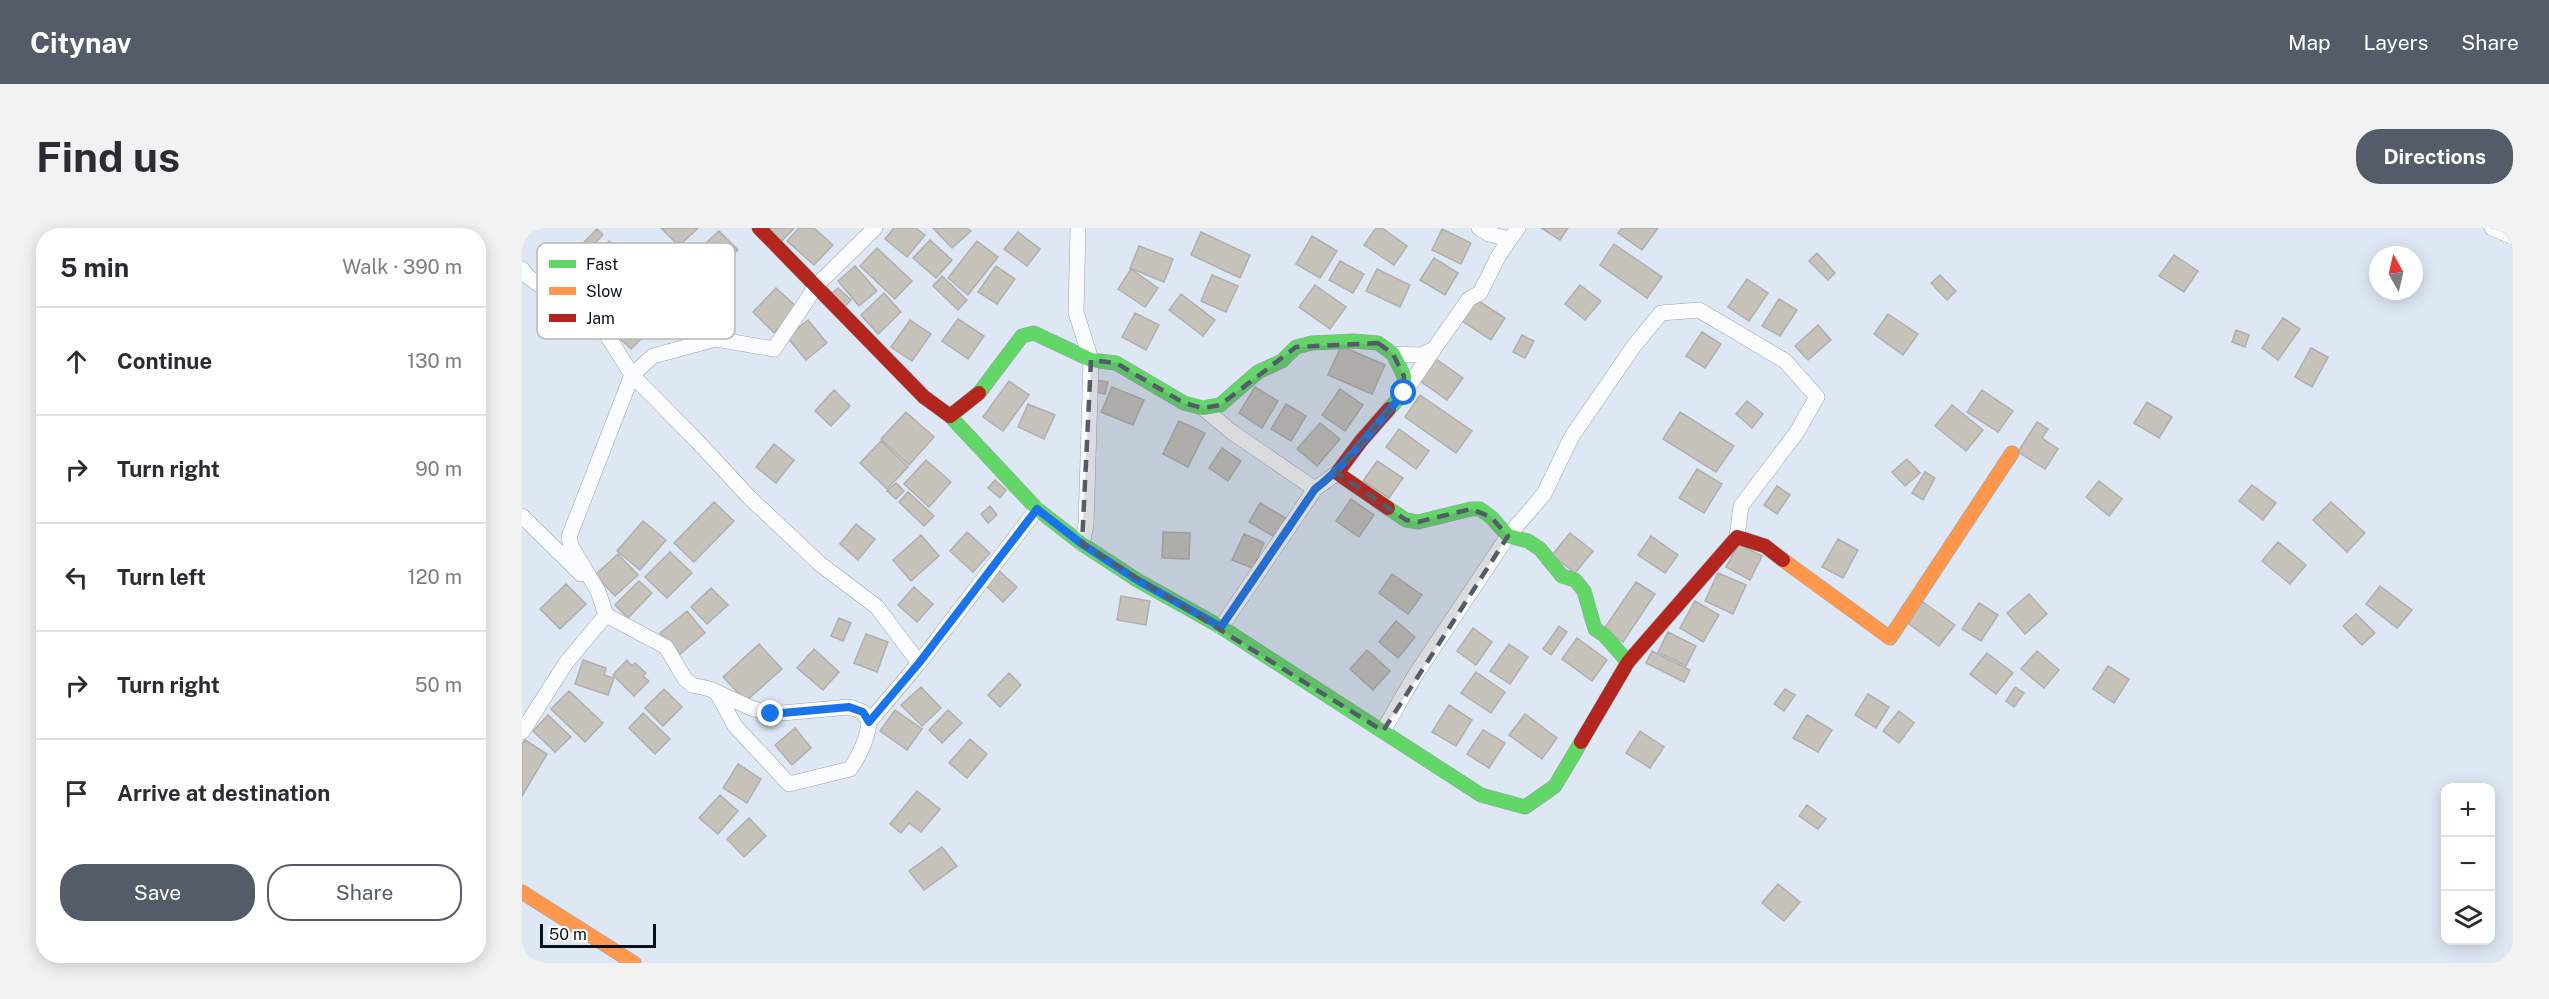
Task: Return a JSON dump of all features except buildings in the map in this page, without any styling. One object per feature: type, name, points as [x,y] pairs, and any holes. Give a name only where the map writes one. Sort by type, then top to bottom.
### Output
[{"type":"street","points":[[759,228],[924,397],[950,416],[1037,509],[1082,544],[1137,580],[1221,627],[1481,795],[1524,807],[1555,786],[1628,662],[1737,537],[1742,506],[1797,432],[1817,397],[1785,361],[1699,310],[1661,313],[1634,346],[1572,436],[1544,494],[1508,536],[1414,677],[1383,731]]},
{"type":"street","points":[[869,722],[863,712],[849,707],[771,714],[751,708],[710,689],[692,685],[685,679],[666,647],[606,615],[598,591],[570,546],[569,537],[632,375],[653,356],[716,339],[774,349],[816,285],[875,228]]},
{"type":"street","points":[[1078,228],[1076,312],[1090,360],[1086,525],[1082,544]]},
{"type":"street","points":[[1479,228],[1489,234],[1514,233]]},
{"type":"street","points":[[2492,228],[2513,237]]},
{"type":"street","points":[[1221,627],[1315,489],[1336,473],[1404,393],[1469,299],[1480,293],[1514,233]]},
{"type":"street","points":[[522,269],[537,283]]},
{"type":"street","points":[[950,416],[975,398],[1022,336],[1034,333],[1090,360],[1116,363],[1184,403],[1203,408],[1220,405],[1258,372],[1282,361],[1296,347],[1312,344],[1354,341],[1378,343],[1393,354],[1404,376],[1404,393]]},
{"type":"street","points":[[609,339],[632,375],[750,498],[820,564],[877,607],[919,663]]},
{"type":"street","points":[[1393,354],[1421,355],[1434,349]]},
{"type":"street","points":[[1203,408],[1233,433],[1315,489]]},
{"type":"street","points":[[1737,537],[1766,546],[1890,638],[2012,453]]},
{"type":"street","points":[[1336,473],[1406,520],[1418,522],[1471,509],[1480,509],[1491,517],[1508,536],[1528,541],[1540,549],[1562,576],[1575,580],[1584,591],[1595,629],[1604,635],[1628,662]]},
{"type":"street","points":[[717,693],[735,726],[789,784],[850,769],[864,740],[869,722],[919,663],[1037,509]]},
{"type":"street","points":[[522,516],[598,591]]},
{"type":"street","points":[[522,732],[566,663],[606,615]]},
{"type":"street","points":[[522,891],[634,963]]},
{"type":"highlighted area","points":[[1378,343],[1393,354],[1404,376],[1404,393],[1337,473],[1406,520],[1418,522],[1471,509],[1491,517],[1508,536],[1383,731],[1082,544],[1091,360],[1116,363],[1184,403],[1203,408],[1220,405],[1296,347]]},
{"type":"traffic: fast","points":[[979,393],[1022,336],[1034,333],[1091,360],[1116,363],[1184,403],[1203,408],[1220,405],[1258,372],[1282,361],[1296,347],[1312,343],[1354,341],[1378,343],[1393,354],[1404,376],[1404,393],[1389,409]]},
{"type":"traffic: fast","points":[[950,416],[1037,509],[1082,544],[1137,580],[1221,627],[1481,795],[1525,807],[1555,786],[1581,742]]},
{"type":"traffic: fast","points":[[1388,508],[1406,520],[1418,522],[1471,509],[1480,509],[1491,517],[1508,536],[1528,541],[1540,549],[1562,576],[1575,580],[1584,591],[1595,629],[1604,635],[1628,662]]},
{"type":"traffic: slow","points":[[1783,560],[1890,638],[2012,453]]},
{"type":"traffic: slow","points":[[522,892],[634,963]]},
{"type":"traffic: jam","points":[[759,228],[924,397],[950,416],[979,393]]},
{"type":"traffic: jam","points":[[1388,508],[1337,473],[1389,409]]},
{"type":"traffic: jam","points":[[1581,742],[1628,662],[1737,537],[1765,546],[1783,560]]},
{"type":"route","points":[[771,714],[849,707],[863,712],[869,722],[919,663],[1037,509],[1082,544],[1137,580],[1221,627],[1315,489],[1336,473],[1404,393]]}]
